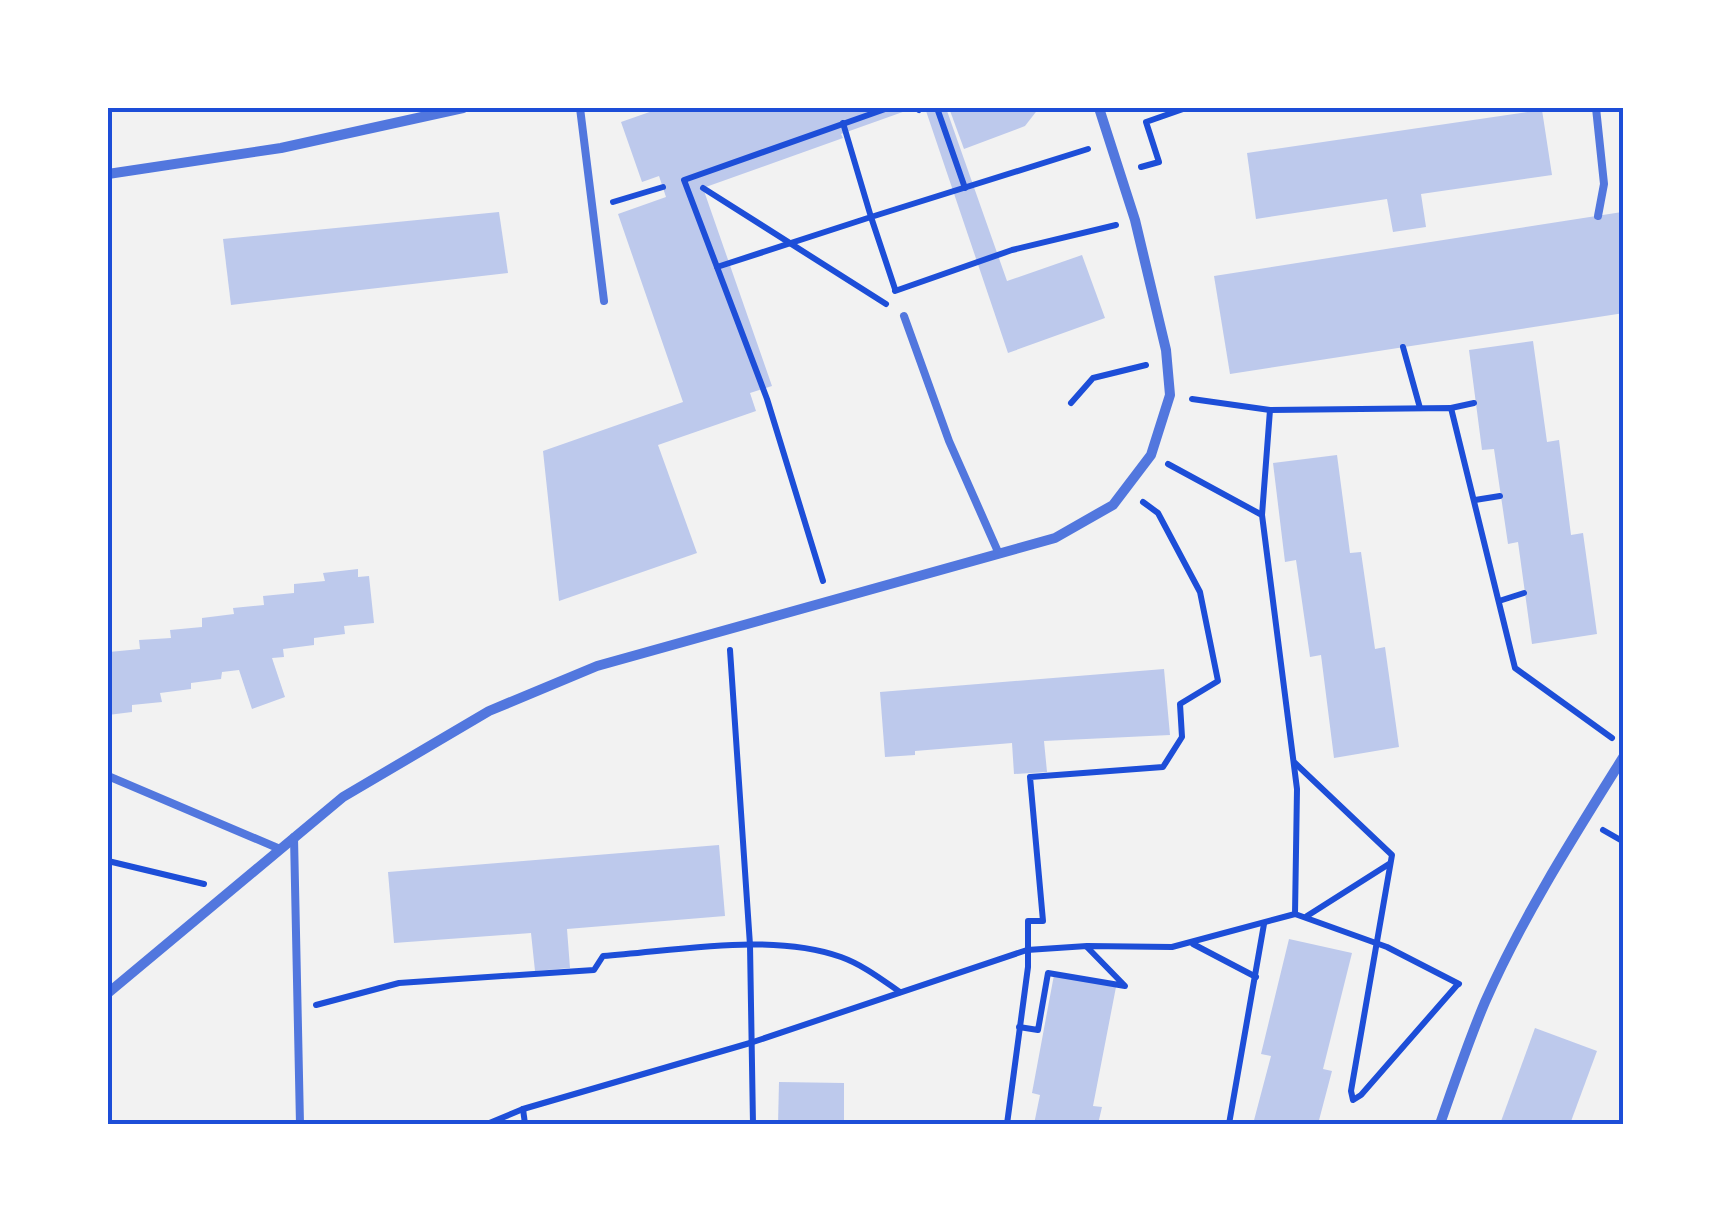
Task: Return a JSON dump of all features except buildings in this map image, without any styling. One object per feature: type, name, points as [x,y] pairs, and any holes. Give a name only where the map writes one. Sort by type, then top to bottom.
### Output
[{"type":"street","points":[[108,174],[282,148],[464,108]]},
{"type":"street","points":[[108,993],[343,797],[489,710],[597,666],[1055,538],[1112,505],[1152,455],[1170,395],[1167,361],[1135,220],[1099,108]]},
{"type":"street","points":[[1440,1124],[1486,1001],[1522,928],[1551,873],[1624,756]]},
{"type":"lane","points":[[580,108],[604,301]]},
{"type":"lane","points":[[1596,108],[1604,184],[1598,216]]},
{"type":"lane","points":[[904,316],[949,441],[999,554]]},
{"type":"lane","points":[[108,776],[280,849]]},
{"type":"lane","points":[[294,837],[300,1124]]},
{"type":"path","points":[[828,602],[772,419],[717,268],[693,217],[684,180],[888,108]]},
{"type":"path","points":[[938,108],[964,188]]},
{"type":"path","points":[[1120,173],[1159,162],[1146,122],[1186,108]]},
{"type":"path","points":[[844,123],[904,316]]},
{"type":"path","points":[[717,268],[1109,142]]},
{"type":"path","points":[[592,205],[663,187]]},
{"type":"path","points":[[703,188],[904,316]]},
{"type":"path","points":[[894,289],[1012,250],[1135,220]]},
{"type":"path","points":[[1403,347],[1420,408]]},
{"type":"path","points":[[1071,403],[1093,378],[1167,361]]},
{"type":"path","points":[[1170,395],[1270,410],[1451,408],[1474,403]]},
{"type":"path","points":[[1451,408],[1515,668],[1624,747]]},
{"type":"path","points":[[1270,410],[1262,515],[1294,763],[1295,914]]},
{"type":"path","points":[[1152,455],[1262,515]]},
{"type":"path","points":[[1007,1124],[1028,921],[1043,921],[1030,777],[1163,767],[1182,737],[1180,704],[1218,681],[1200,592],[1158,513],[1126,488]]},
{"type":"path","points":[[1475,500],[1500,496]]},
{"type":"path","points":[[1499,601],[1524,593]]},
{"type":"path","points":[[729,629],[750,945],[753,1124]]},
{"type":"path","points":[[486,1124],[523,1109],[750,1043],[1027,950],[1172,947],[1295,914],[1377,942],[1458,984],[1353,1100],[1351,1091],[1377,942],[1391,864],[1392,855],[1294,763]]},
{"type":"path","points":[[108,861],[231,891]]},
{"type":"path","points":[[1306,916],[1391,864]]},
{"type":"path","points":[[1229,1124],[1264,924]]},
{"type":"path","points":[[1192,944],[1256,977]]},
{"type":"path","points":[[297,1011],[398,982],[594,970],[603,956],[750,945],[815,949],[868,970],[902,993]]},
{"type":"path","points":[[1019,1026],[1038,1030],[1048,973],[1125,986],[1086,946]]},
{"type":"path","points":[[523,1109],[525,1124]]}]
